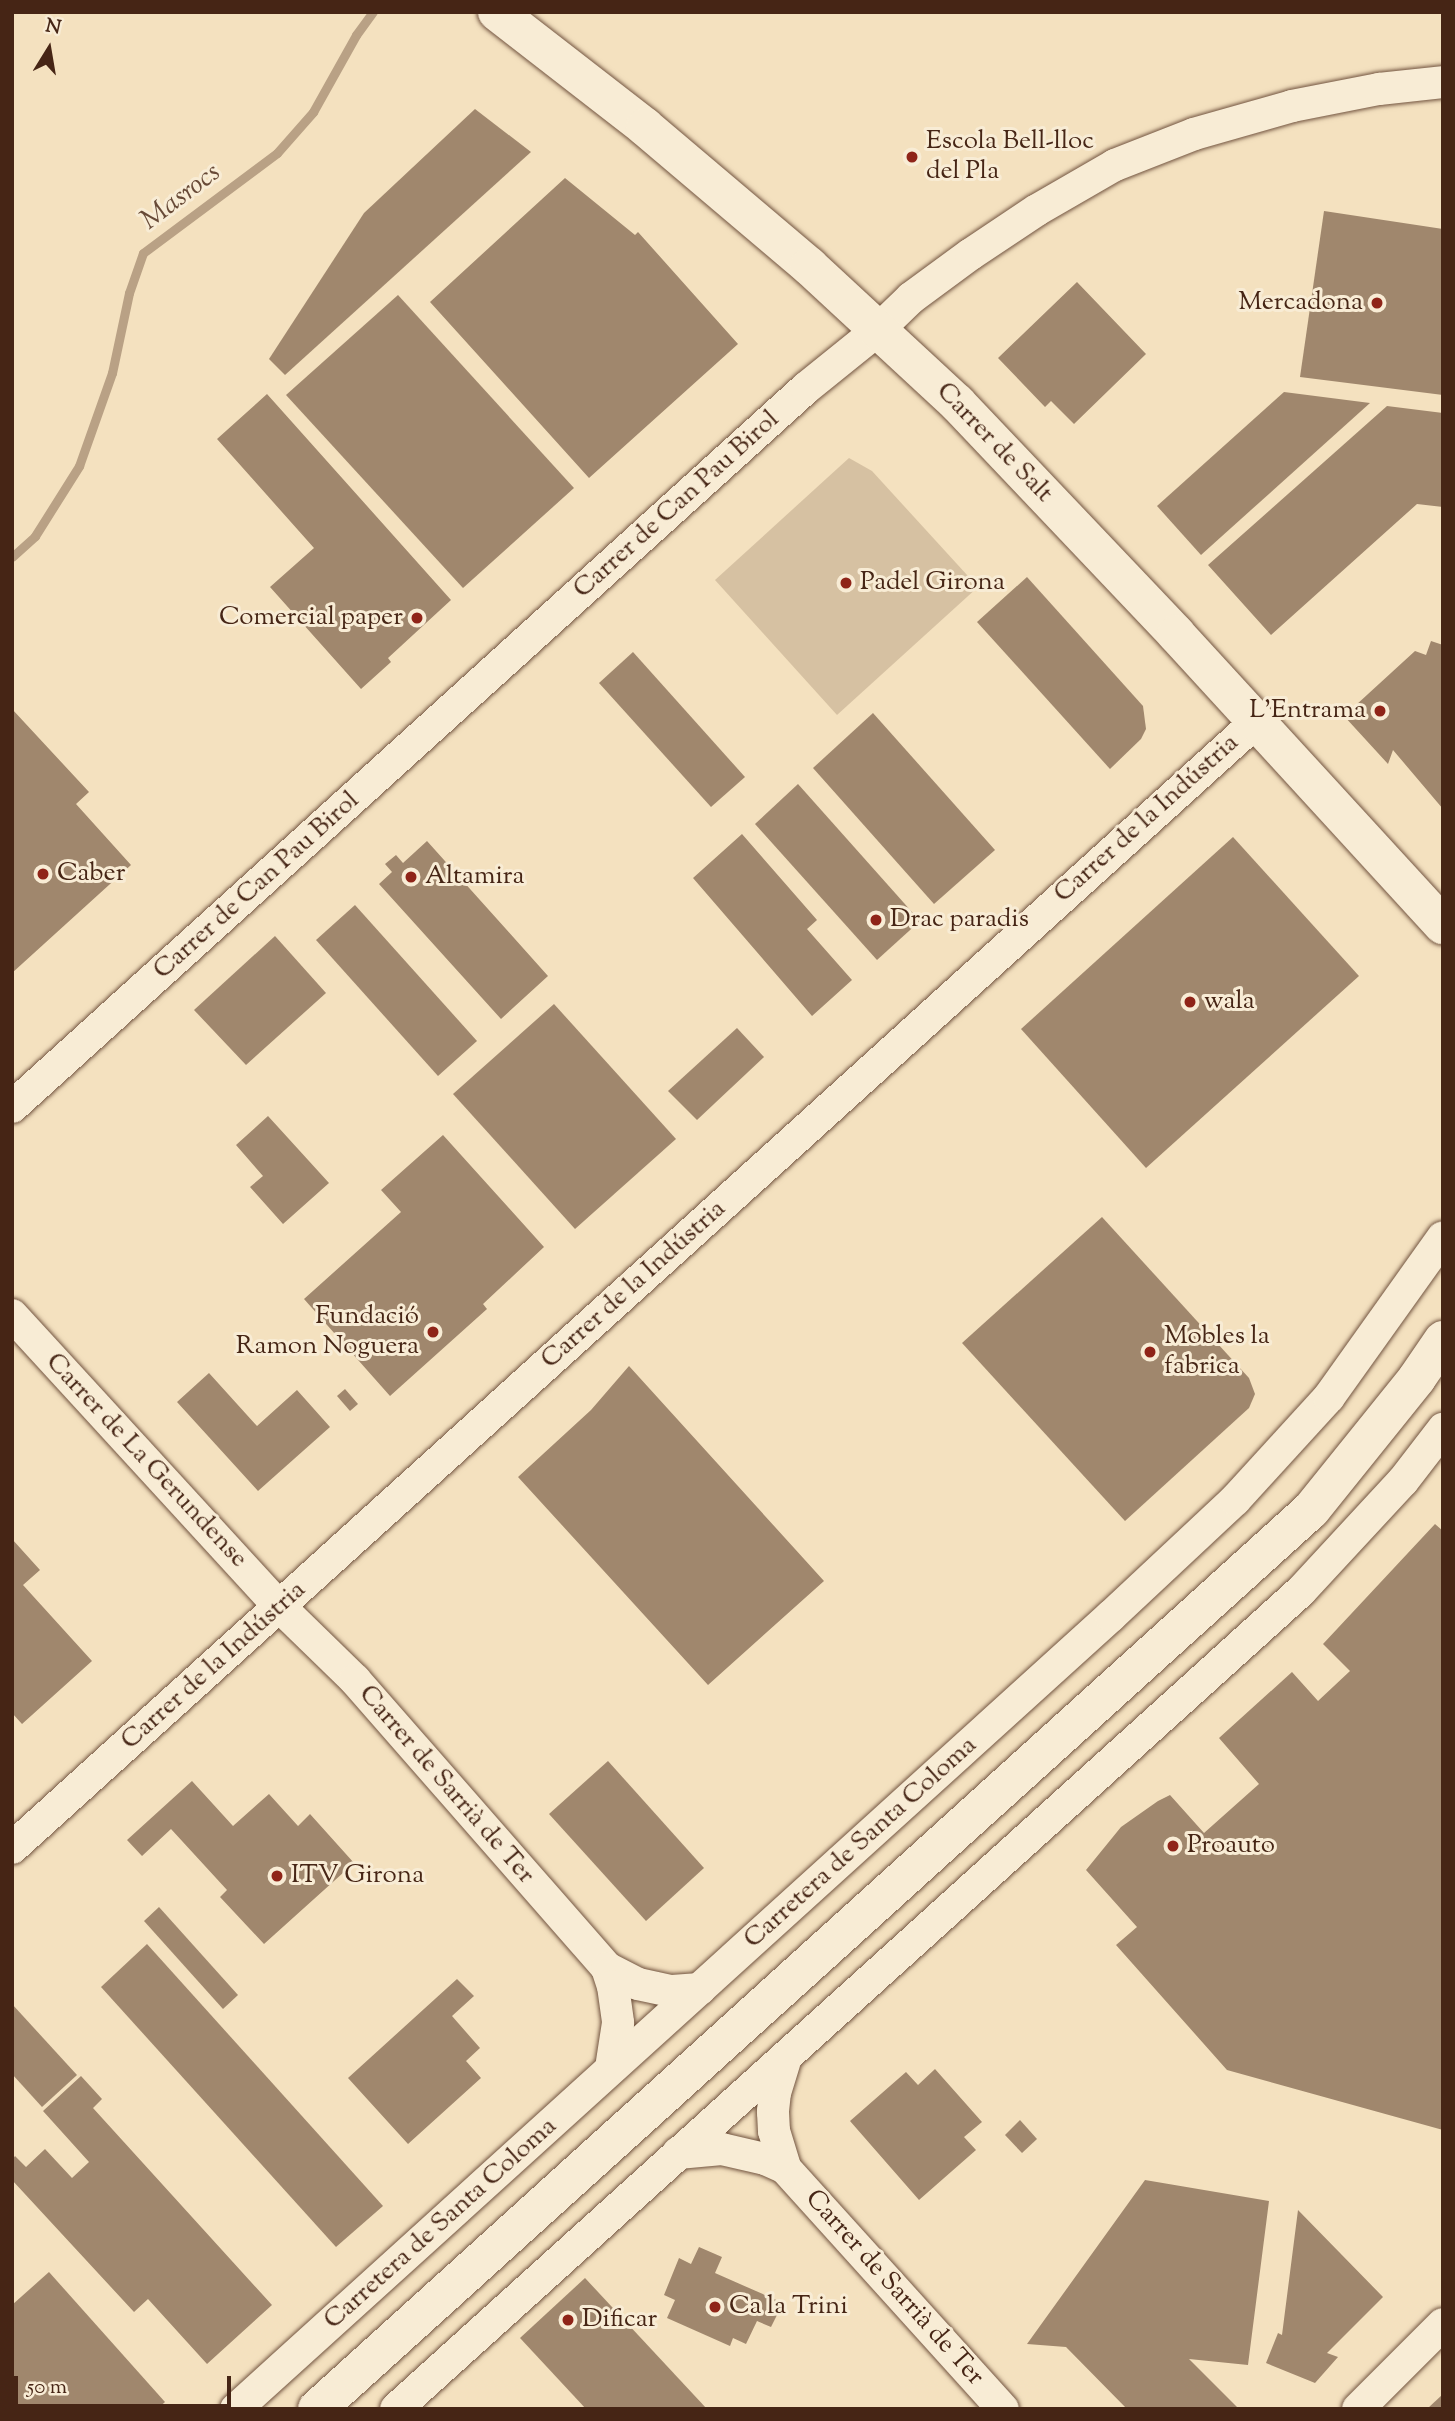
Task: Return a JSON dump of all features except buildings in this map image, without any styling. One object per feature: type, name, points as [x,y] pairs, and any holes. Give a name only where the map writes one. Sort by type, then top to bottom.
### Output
[{"type":"street","name":"Carrer de Salt","points":[[497,12],[645,127],[879,329],[957,403],[1177,634],[1443,925]]},
{"type":"street","name":"Carrer de Can Pau Birol","points":[[12,1107],[806,388],[879,329],[911,298],[971,254],[1037,210],[1115,165],[1194,134],[1292,106],[1379,89],[1443,82]]},
{"type":"street","name":"Carrer de la Indústria","points":[[12,1848],[1256,722]]},
{"type":"street","name":"Carretera de Santa Coloma","points":[[236,2409],[1235,1500],[1329,1398],[1443,1237]]},
{"type":"street","name":"Carrer de La Gerundense","points":[[12,1315],[280,1606]]},
{"type":"street","name":"Carretera de Santa Coloma","points":[[317,2409],[1311,1510],[1418,1378],[1443,1339]]},
{"type":"street","points":[[396,2409],[1301,1591],[1403,1481],[1443,1429]]},
{"type":"street","name":"Carrer de Sarrià de Ter","points":[[280,1606],[355,1680],[607,1968],[638,1984],[672,1991],[699,1989]]},
{"type":"street","name":"Carrer de Sarrià de Ter","points":[[607,1968],[615,1995],[618,2023],[611,2068]]},
{"type":"street","name":"Carrer de Sarrià de Ter","points":[[785,2168],[774,2131],[773,2112],[775,2092],[787,2056]]},
{"type":"street","name":"Carrer de Sarrià de Ter","points":[[678,2153],[722,2150],[765,2159],[785,2168],[1003,2409]]},
{"type":"street","points":[[1358,2409],[1443,2324]]},
{"type":"shaded area","name":"Padel Girona","points":[[849,458],[872,471],[978,587],[837,715],[715,580]]},
{"type":"waterway","name":"Masrocs","points":[[12,557],[35,536],[79,466],[112,373],[129,293],[143,253],[277,153],[313,112],[356,35],[373,12]]},
{"type":"place","name":"Escola Bell-lloc del Pla","points":[[912,157]]},
{"type":"place","name":"Mercadona","points":[[1377,303]]},
{"type":"place","name":"Padel Girona","points":[[846,583]]},
{"type":"place","name":"Comercial paper","points":[[417,618]]},
{"type":"place","name":"L'Entrama","points":[[1380,711]]},
{"type":"place","name":"Caber","points":[[43,874]]},
{"type":"place","name":"Altamira","points":[[411,877]]},
{"type":"place","name":"Drac paradis","points":[[876,920]]},
{"type":"place","name":"wala","points":[[1190,1002]]},
{"type":"place","name":"Fundació Ramon Noguera","points":[[433,1332]]},
{"type":"place","name":"Mobles la fabrica","points":[[1150,1352]]},
{"type":"place","name":"Proauto","points":[[1173,1846]]},
{"type":"place","name":"ITV Girona","points":[[277,1876]]},
{"type":"place","name":"Ca la Trini","points":[[715,2307]]},
{"type":"place","name":"Dificar","points":[[568,2320]]}]
